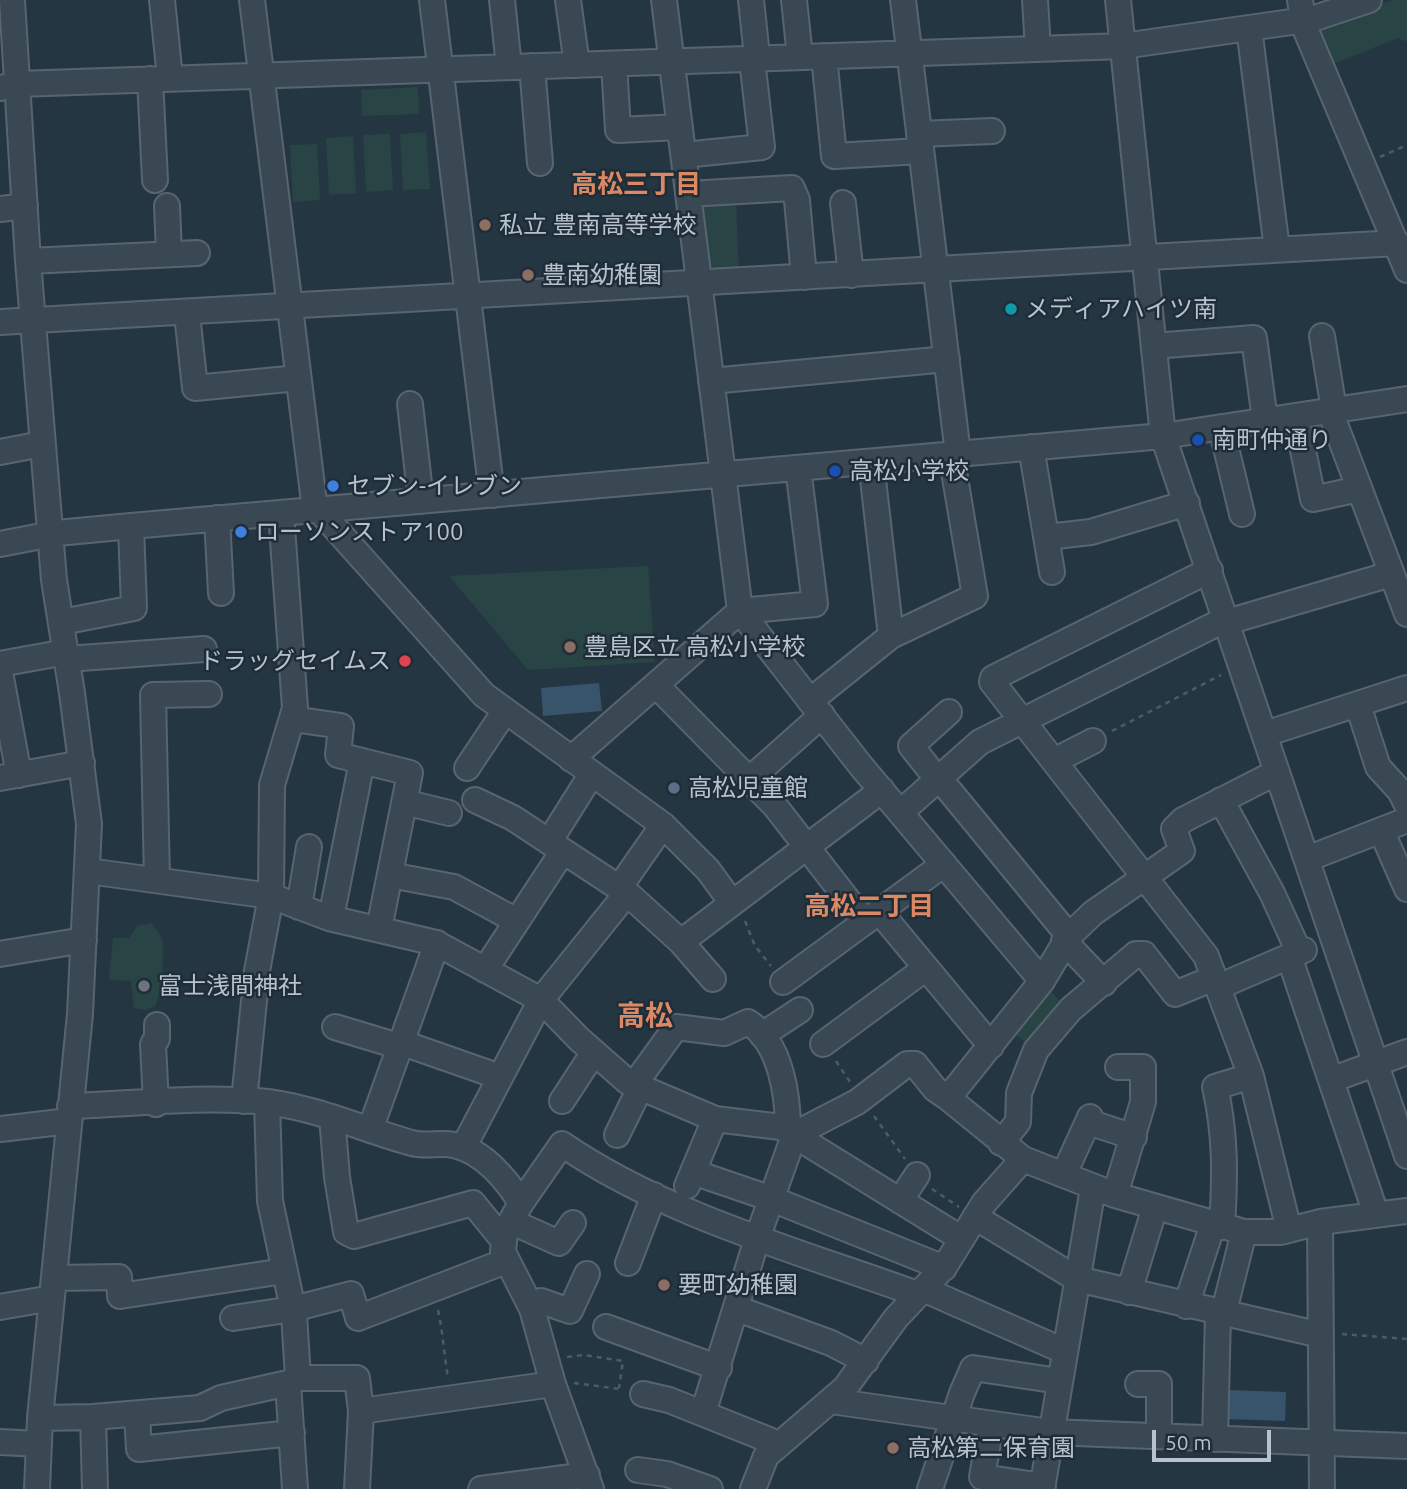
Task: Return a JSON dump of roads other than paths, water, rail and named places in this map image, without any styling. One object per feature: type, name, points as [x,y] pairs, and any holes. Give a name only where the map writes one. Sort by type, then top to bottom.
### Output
[{"type":"street","points":[[155,180],[162,0]]},
{"type":"street","points":[[252,0],[298,378],[317,510],[484,695],[663,825],[708,870],[732,903]]},
{"type":"street","points":[[432,0],[492,495]]},
{"type":"street","points":[[502,0],[520,66],[540,163]]},
{"type":"street","points":[[568,0],[577,65]]},
{"type":"street","points":[[664,0],[740,611],[861,766],[1042,981]]},
{"type":"street","points":[[684,155],[762,147],[753,68],[755,58],[751,0]]},
{"type":"street","points":[[794,0],[812,57],[834,156],[992,131]]},
{"type":"street","points":[[749,780],[816,708],[891,636],[975,596],[955,454],[947,359],[903,0]]},
{"type":"street","points":[[1035,0],[1038,49]]},
{"type":"street","points":[[1118,0],[1163,436],[1407,1156]]},
{"type":"street","points":[[9,86],[1124,46],[1249,28],[1302,10],[1369,0]]},
{"type":"street","points":[[0,322],[1145,259],[1277,249],[1404,261],[1302,10]]},
{"type":"street","points":[[8,15],[9,86],[25,206],[51,535],[63,580],[62,622],[89,824],[84,940],[40,1418],[37,1489]]},
{"type":"street","points":[[1249,28],[1277,249]]},
{"type":"street","points":[[614,64],[618,130],[680,127]]},
{"type":"street","points":[[688,194],[792,188],[797,201],[804,277]]},
{"type":"street","points":[[843,203],[850,275]]},
{"type":"street","points":[[0,209],[25,206]]},
{"type":"street","points":[[167,206],[169,254]]},
{"type":"street","points":[[28,261],[197,253]]},
{"type":"street","points":[[187,313],[195,388],[298,378]]},
{"type":"street","points":[[1322,336],[1332,411],[1407,614]]},
{"type":"street","points":[[1154,346],[1254,338],[1265,420]]},
{"type":"street","points":[[711,380],[947,359]]},
{"type":"street","points":[[0,544],[51,535],[217,518],[1163,436],[1407,399]]},
{"type":"street","points":[[410,404],[421,501]]},
{"type":"street","points":[[1296,416],[1313,499],[1359,489]]},
{"type":"street","points":[[1222,427],[1242,514]]},
{"type":"street","points":[[0,452],[42,444]]},
{"type":"street","points":[[1031,447],[1052,572]]},
{"type":"street","points":[[871,462],[891,636]]},
{"type":"street","points":[[571,760],[740,611],[815,604],[798,468]]},
{"type":"street","points":[[1047,537],[1091,531],[1187,503]]},
{"type":"street","points":[[281,513],[293,719],[272,785],[271,896],[257,971],[256,1102],[270,1201],[293,1309],[292,1433],[295,1489]]},
{"type":"street","points":[[217,518],[221,593]]},
{"type":"street","points":[[62,622],[134,608],[131,526]]},
{"type":"street","points":[[1210,570],[993,678],[993,685],[1145,874],[1206,956],[1251,1076],[1289,1230]]},
{"type":"street","points":[[901,812],[980,742],[1226,621],[1391,574]]},
{"type":"street","points":[[0,664],[67,656],[204,649]]},
{"type":"street","points":[[0,672],[10,777],[82,763]]},
{"type":"street","points":[[656,685],[749,780],[872,917],[926,968],[990,1046]]},
{"type":"street","points":[[1265,734],[1407,688]]},
{"type":"street","points":[[157,880],[153,695],[209,694]]},
{"type":"street","points":[[1358,705],[1378,767],[1400,790],[1407,805]]},
{"type":"street","points":[[467,768],[505,711]]},
{"type":"street","points":[[937,714],[911,746],[1104,982]]},
{"type":"street","points":[[293,719],[341,726],[338,755],[410,773],[379,929]]},
{"type":"street","points":[[1054,761],[1093,741]]},
{"type":"street","points":[[331,918],[362,761]]},
{"type":"street","points":[[948,1098],[1042,981],[1067,939],[1093,913],[1145,874],[1182,851],[1174,829],[1183,820],[1277,772]]},
{"type":"street","points":[[485,970],[556,846],[591,775]]},
{"type":"street","points":[[681,942],[882,790]]},
{"type":"street","points":[[475,800],[513,818],[623,890],[681,942],[713,979]]},
{"type":"street","points":[[1221,800],[1272,893],[1294,954],[1331,1080],[1376,1214]]},
{"type":"street","points":[[404,802],[449,813]]},
{"type":"street","points":[[1307,859],[1407,820]]},
{"type":"street","points":[[463,1148],[541,1000],[623,890],[663,825]]},
{"type":"street","points":[[1381,830],[1407,889]]},
{"type":"street","points":[[299,907],[309,847]]},
{"type":"street","points":[[783,982],[943,864]]},
{"type":"street","points":[[89,871],[271,896],[331,918],[437,943],[541,1000],[594,1052],[637,1087],[715,1119],[738,1125],[781,1127],[962,1239]]},
{"type":"street","points":[[390,875],[454,887],[515,920]]},
{"type":"street","points":[[1000,1143],[1018,1122],[1019,1093],[1036,1050],[1070,1009],[1136,954],[1144,954],[1175,994],[1216,982],[1333,939]]},
{"type":"street","points":[[0,954],[84,940]]},
{"type":"street","points":[[370,1130],[437,943]]},
{"type":"street","points":[[823,1044],[926,968]]},
{"type":"street","points":[[762,1035],[800,1010]]},
{"type":"street","points":[[617,1135],[637,1087],[676,1027],[724,1032],[748,1022],[762,1035],[778,1062],[793,1134],[791,1144],[758,1236],[738,1308],[703,1413]]},
{"type":"street","points":[[156,1104],[153,1044],[157,1039],[157,1025]]},
{"type":"street","points":[[335,1027],[399,1044],[500,1077]]},
{"type":"street","points":[[562,1101],[594,1052]]},
{"type":"street","points":[[1331,1080],[1407,1052]]},
{"type":"street","points":[[793,1134],[857,1102],[907,1064],[915,1064],[935,1089],[1000,1143],[1023,1158],[1104,1191],[1155,1207],[1227,1228],[1289,1230],[1320,1222],[1407,1211]]},
{"type":"street","points":[[991,1425],[982,1477],[1042,1488],[1077,1279],[1104,1191],[1135,1137],[1143,1102],[1143,1067],[1118,1067]]},
{"type":"street","points":[[1215,1438],[1227,1228],[1224,1124],[1215,1087],[1251,1076]]},
{"type":"street","points":[[0,1129],[69,1113],[156,1104],[256,1102],[332,1117],[414,1144],[452,1144],[463,1148],[498,1172],[510,1232],[530,1305],[550,1372],[589,1482],[481,1489]]},
{"type":"street","points":[[332,1117],[337,1177],[346,1232],[354,1236],[473,1203],[510,1232],[559,1242],[573,1223]]},
{"type":"street","points":[[678,1205],[715,1119]]},
{"type":"street","points":[[1064,1174],[1089,1119],[1135,1137]]},
{"type":"street","points":[[233,1318],[293,1309],[351,1294],[358,1318],[433,1290],[510,1232],[562,1144],[604,1173],[678,1205],[758,1236],[920,1292],[1064,1350]]},
{"type":"street","points":[[753,1489],[759,1469],[775,1448],[831,1401],[866,1361],[920,1292],[944,1268],[975,1217],[1023,1158]]},
{"type":"street","points":[[693,1172],[772,1199],[944,1268]]},
{"type":"street","points":[[900,1200],[917,1175]]},
{"type":"street","points":[[628,1263],[654,1195]]},
{"type":"street","points":[[1129,1292],[1155,1207]]},
{"type":"street","points":[[975,1217],[1077,1279],[1221,1314],[1321,1334]]},
{"type":"street","points":[[1320,1222],[1322,1489]]},
{"type":"street","points":[[1186,1306],[1227,1228]]},
{"type":"street","points":[[0,1307],[53,1288],[119,1277],[120,1296],[284,1271]]},
{"type":"street","points":[[530,1305],[541,1301],[570,1311],[587,1274]]},
{"type":"street","points":[[738,1308],[831,1343],[866,1361]]},
{"type":"street","points":[[606,1327],[719,1368]]},
{"type":"street","points":[[930,1489],[953,1418],[973,1368],[1059,1381]]},
{"type":"street","points":[[361,1411],[452,1399],[550,1372]]},
{"type":"street","points":[[40,1418],[93,1417],[200,1408],[221,1398],[293,1381],[357,1378],[361,1411],[357,1489]]},
{"type":"street","points":[[1138,1384],[1159,1384],[1158,1436]]},
{"type":"street","points":[[643,1394],[703,1413],[769,1440],[775,1448]]},
{"type":"street","points":[[831,1401],[1050,1432],[1407,1446]]},
{"type":"street","points":[[137,1413],[139,1449],[292,1433]]},
{"type":"street","points":[[93,1417],[95,1489]]},
{"type":"street","points":[[0,1442],[39,1444]]},
{"type":"street","points":[[638,1471],[667,1474],[710,1489]]},
{"type":"water","points":[[599,683],[602,711],[543,716],[541,688]]},
{"type":"water","points":[[1227,1390],[1286,1392],[1285,1421],[1226,1419]]},
{"type":"place","name":"私立 豊南高等学校","points":[[485,225]]},
{"type":"place","name":"豊南幼稚園","points":[[528,275]]},
{"type":"place","name":"メディアハイツ南","points":[[1011,309]]},
{"type":"place","name":"南町仲通り","points":[[1198,440]]},
{"type":"place","name":"高松小学校","points":[[835,471]]},
{"type":"place","name":"セブン-イレブン","points":[[333,486]]},
{"type":"place","name":"ローソンストア100","points":[[241,532]]},
{"type":"place","name":"豊島区立 高松小学校","points":[[570,647]]},
{"type":"place","name":"ドラッグセイムス","points":[[405,661]]},
{"type":"place","name":"高松児童館","points":[[674,788]]},
{"type":"place","name":"富士浅間神社","points":[[144,986]]},
{"type":"place","name":"要町幼稚園","points":[[664,1285]]},
{"type":"place","name":"高松第二保育園","points":[[893,1448]]},
{"type":"district","name":"高松三丁目","points":[[636,184]]},
{"type":"district","name":"高松二丁目","points":[[869,906]]},
{"type":"district","name":"高松","points":[[645,1016]]}]
